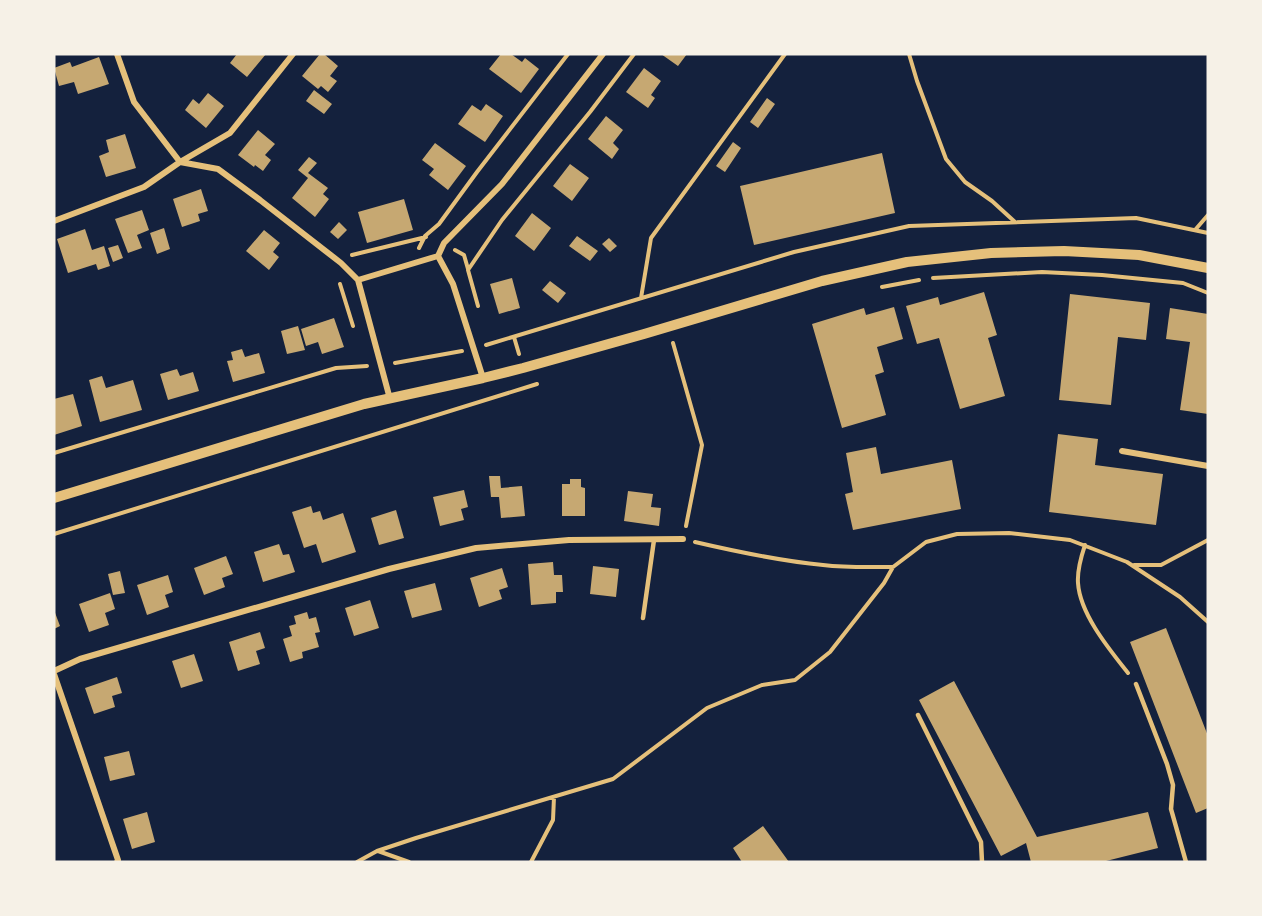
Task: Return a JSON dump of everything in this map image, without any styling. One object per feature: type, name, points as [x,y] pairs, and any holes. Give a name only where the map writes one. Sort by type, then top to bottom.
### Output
[{"type":"street","points":[[117,54],[134,102],[180,162],[218,169],[341,263],[358,280],[390,399]]},
{"type":"street","points":[[54,221],[144,187],[180,162],[230,133],[293,54]]},
{"type":"street","points":[[358,280],[438,256],[444,243],[502,184],[603,54]]},
{"type":"street","points":[[54,498],[334,412],[483,378],[644,334],[822,281],[906,262],[992,254],[1064,251],[1140,255],[1208,268]]},
{"type":"street","points":[[438,256],[453,284],[483,378]]},
{"type":"street","points":[[1122,451],[1208,466]]},
{"type":"street","points":[[117,862],[54,672],[80,659],[389,569],[476,548],[569,540],[684,539]]},
{"type":"lane","points":[[643,618],[654,540]]},
{"type":"lane","points":[[1136,684],[1173,785],[1171,809],[1186,862]]},
{"type":"lane","points":[[918,715],[981,842],[982,862]]},
{"type":"path","points":[[410,264],[425,236],[439,224],[568,54]]},
{"type":"path","points":[[479,313],[468,270],[502,220],[634,54]]},
{"type":"path","points":[[641,298],[651,238],[785,54]]},
{"type":"path","points":[[909,54],[945,159],[965,182],[992,201],[1015,222]]},
{"type":"path","points":[[1195,230],[1208,215]]},
{"type":"path","points":[[881,287],[924,279],[1042,272],[1102,274],[1184,283],[1208,293]]},
{"type":"path","points":[[485,334],[488,345]]},
{"type":"path","points":[[54,453],[336,368],[381,365],[475,349],[514,337]]},
{"type":"path","points":[[682,340],[673,343],[702,445],[684,539],[741,553],[825,566],[893,567]]},
{"type":"path","points":[[54,534],[540,383]]},
{"type":"path","points":[[357,862],[378,851],[416,838],[613,779],[707,708],[762,685],[795,680],[830,652],[884,583],[893,567],[926,542],[957,534],[1008,533],[1070,540],[1132,565],[1180,597],[1208,622]]},
{"type":"path","points":[[1132,565],[1161,565],[1208,540]]},
{"type":"path","points":[[1085,545],[1079,562],[1078,583],[1082,602],[1096,632],[1136,684]]},
{"type":"path","points":[[531,862],[554,820],[554,797]]},
{"type":"path","points":[[378,851],[409,862]]},
{"type":"building","points":[[237,54],[266,54],[247,77],[230,63]]},
{"type":"building","points":[[320,54],[324,54],[338,66],[330,76],[337,81],[328,92],[321,86],[318,89],[302,76]]},
{"type":"building","points":[[501,54],[511,54],[522,62],[525,58],[539,69],[521,93],[489,69]]},
{"type":"building","points":[[661,54],[687,54],[678,66]]},
{"type":"building","points":[[99,57],[109,84],[78,94],[74,82],[59,86],[54,68],[70,62],[72,67]]},
{"type":"building","points":[[644,68],[661,81],[651,95],[655,98],[648,108],[626,92]]},
{"type":"building","points":[[314,90],[332,104],[324,114],[306,101]]},
{"type":"building","points":[[208,93],[224,106],[206,128],[185,110],[193,99],[199,104]]},
{"type":"building","points":[[767,98],[775,104],[758,128],[750,122]]},
{"type":"building","points":[[486,104],[503,116],[485,142],[458,124],[472,105],[481,111]]},
{"type":"building","points":[[606,116],[623,130],[613,143],[619,149],[612,159],[588,139]]},
{"type":"building","points":[[258,130],[275,144],[265,155],[271,160],[263,171],[238,155]]},
{"type":"building","points":[[125,134],[136,168],[106,177],[99,156],[109,152],[106,140]]},
{"type":"building","points":[[733,142],[741,148],[725,172],[716,166]]},
{"type":"building","points":[[435,143],[466,166],[448,190],[429,175],[434,169],[422,160]]},
{"type":"building","points":[[882,153],[895,213],[754,245],[740,186]]},
{"type":"building","points":[[309,157],[317,163],[308,173],[328,188],[323,194],[329,199],[315,217],[292,198],[308,178],[298,170]]},
{"type":"building","points":[[570,164],[589,178],[572,201],[553,186]]},
{"type":"building","points":[[201,189],[208,211],[198,214],[200,221],[182,227],[173,199]]},
{"type":"building","points":[[404,199],[413,230],[367,243],[358,212]]},
{"type":"building","points":[[142,210],[149,230],[137,235],[142,248],[128,253],[115,219]]},
{"type":"building","points":[[532,213],[551,228],[534,251],[515,236]]},
{"type":"building","points":[[339,222],[347,230],[338,239],[330,232]]},
{"type":"building","points":[[164,228],[170,249],[157,254],[150,233]]},
{"type":"building","points":[[85,229],[92,250],[104,246],[110,266],[98,270],[96,264],[68,273],[57,239]]},
{"type":"building","points":[[264,230],[280,243],[273,252],[279,257],[269,270],[246,251]]},
{"type":"building","points":[[577,236],[598,251],[590,261],[569,246]]},
{"type":"building","points":[[609,238],[617,246],[610,252],[602,244]]},
{"type":"building","points":[[118,245],[123,258],[113,262],[108,248]]},
{"type":"building","points":[[512,278],[520,308],[499,314],[490,284]]},
{"type":"building","points":[[550,281],[566,293],[558,303],[542,290]]},
{"type":"building","points":[[984,292],[997,335],[988,338],[1005,396],[960,409],[939,338],[917,344],[906,306],[938,297],[940,305]]},
{"type":"building","points":[[1070,294],[1150,303],[1146,340],[1118,337],[1111,405],[1059,400]]},
{"type":"building","points":[[894,307],[903,339],[877,347],[884,372],[875,375],[886,415],[842,428],[812,324],[864,308],[866,315]]},
{"type":"building","points":[[1170,308],[1208,314],[1208,414],[1180,410],[1190,342],[1166,339]]},
{"type":"building","points":[[334,318],[344,347],[322,354],[318,342],[306,346],[301,329]]},
{"type":"building","points":[[298,326],[305,350],[287,354],[281,331]]},
{"type":"building","points":[[242,349],[245,357],[259,353],[265,373],[233,382],[227,361],[233,360],[231,352]]},
{"type":"building","points":[[177,369],[180,376],[193,372],[199,391],[168,400],[160,374]]},
{"type":"building","points":[[102,376],[106,388],[133,380],[142,410],[100,422],[89,380]]},
{"type":"building","points":[[73,394],[82,426],[54,435],[54,399]]},
{"type":"building","points":[[1058,434],[1098,439],[1095,465],[1163,474],[1156,525],[1049,512]]},
{"type":"building","points":[[876,447],[881,474],[952,460],[961,509],[853,530],[845,494],[853,492],[846,453]]},
{"type":"building","points":[[489,476],[500,476],[501,488],[522,486],[525,516],[501,518],[499,497],[491,497]]},
{"type":"building","points":[[570,479],[581,479],[581,487],[585,488],[585,516],[562,516],[562,484],[570,484]]},
{"type":"building","points":[[464,490],[468,507],[461,509],[464,520],[440,526],[433,497]]},
{"type":"building","points":[[628,491],[653,494],[651,507],[661,508],[659,526],[624,521]]},
{"type":"building","points":[[311,506],[313,513],[320,511],[323,520],[343,513],[356,552],[322,563],[316,544],[304,548],[292,512]]},
{"type":"building","points":[[396,510],[404,538],[379,545],[371,518]]},
{"type":"building","points":[[279,544],[283,555],[289,554],[295,572],[263,582],[254,552]]},
{"type":"building","points":[[226,556],[233,574],[222,578],[225,587],[204,595],[194,568]]},
{"type":"building","points":[[553,562],[554,575],[562,575],[563,592],[556,592],[556,603],[531,605],[528,564]]},
{"type":"building","points":[[593,566],[619,569],[616,597],[590,594]]},
{"type":"building","points":[[502,568],[508,587],[499,590],[502,599],[479,607],[470,578]]},
{"type":"building","points":[[120,571],[125,593],[113,595],[108,574]]},
{"type":"building","points":[[168,575],[173,592],[165,595],[169,607],[147,615],[137,585]]},
{"type":"building","points":[[435,583],[442,610],[412,618],[404,591]]},
{"type":"building","points":[[110,593],[115,609],[105,613],[109,625],[89,632],[79,604]]},
{"type":"building","points":[[370,600],[379,628],[354,636],[345,608]]},
{"type":"building","points":[[54,610],[60,626],[54,629]]},
{"type":"building","points":[[307,612],[309,619],[316,617],[320,632],[315,633],[319,647],[302,652],[303,658],[290,662],[283,639],[292,636],[289,626],[296,624],[294,616]]},
{"type":"building","points":[[1166,628],[1208,736],[1208,808],[1196,813],[1130,642]]},
{"type":"building","points":[[260,632],[265,648],[256,651],[260,664],[238,671],[229,642]]},
{"type":"building","points":[[194,654],[203,681],[181,688],[172,661]]},
{"type":"building","points":[[117,677],[122,693],[112,696],[115,707],[94,714],[85,688]]},
{"type":"building","points":[[954,681],[1037,837],[1148,812],[1158,848],[1102,862],[1031,862],[1026,843],[1001,856],[919,700]]},
{"type":"building","points":[[129,751],[135,775],[110,781],[104,757]]},
{"type":"building","points":[[147,812],[155,842],[132,849],[123,819]]},
{"type":"building","points":[[763,826],[789,862],[742,862],[733,848]]}]
